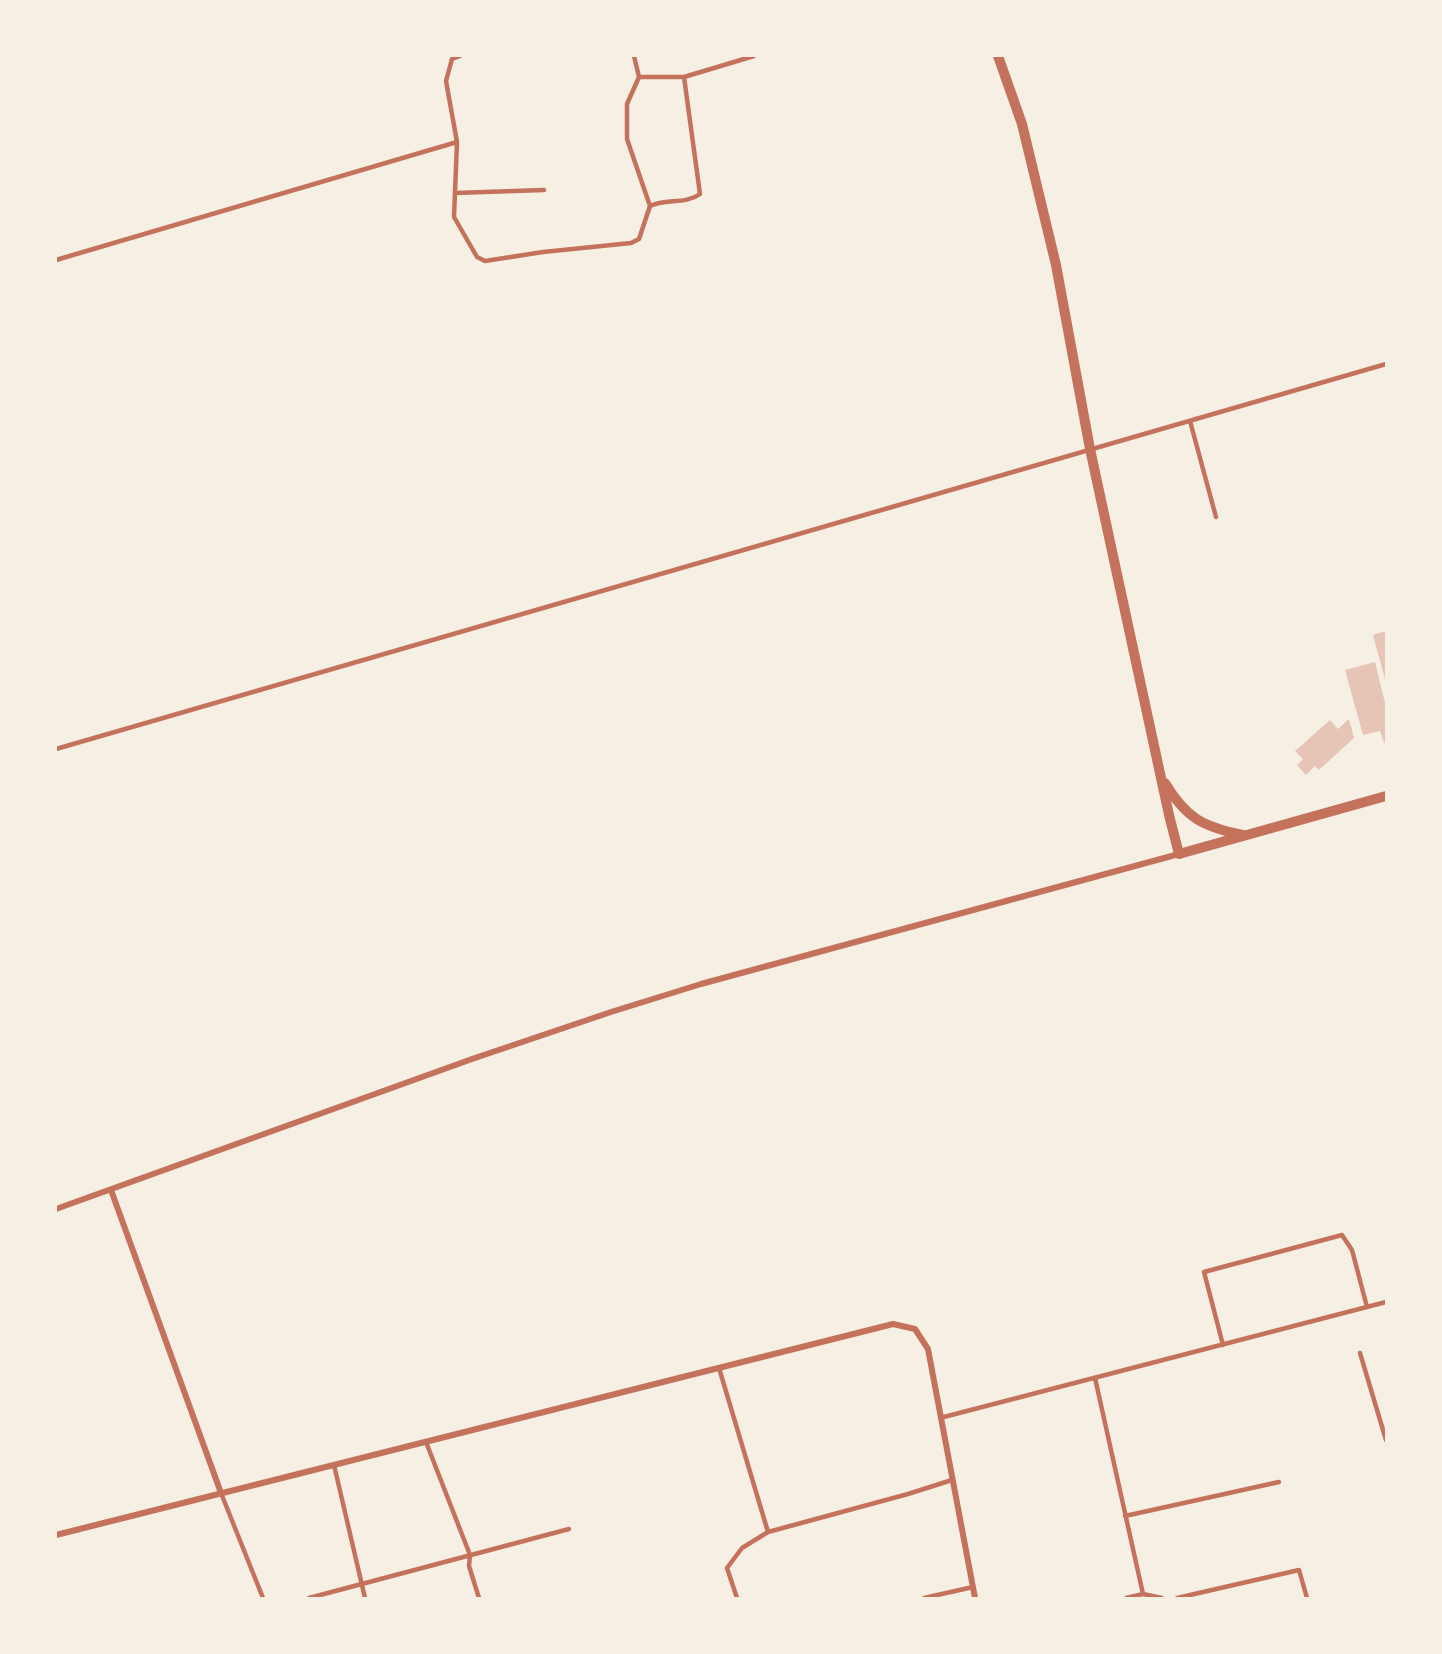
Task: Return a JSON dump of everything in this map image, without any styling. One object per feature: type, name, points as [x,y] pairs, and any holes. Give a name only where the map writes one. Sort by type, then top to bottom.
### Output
[{"type":"street","points":[[999,56],[1022,124],[1056,265],[1090,449],[1179,854]]},
{"type":"street","points":[[1160,774],[1175,800],[1185,811],[1207,825],[1246,836]]},
{"type":"street","points":[[56,1209],[472,1059],[700,984],[1386,796]]},
{"type":"street","points":[[111,1190],[221,1493]]},
{"type":"street","points":[[56,1535],[892,1324],[915,1329],[928,1349],[975,1599]]},
{"type":"lane","points":[[460,56],[452,58],[446,81],[457,142],[454,217],[477,257],[485,261],[543,252],[631,243],[639,239],[650,206],[627,139],[627,104],[639,76],[634,56]]},
{"type":"lane","points":[[639,76],[684,77],[754,56]]},
{"type":"lane","points":[[650,206],[658,202],[693,199],[700,194],[684,77]]},
{"type":"lane","points":[[56,260],[457,142]]},
{"type":"lane","points":[[455,193],[544,190]]},
{"type":"lane","points":[[56,749],[1386,364]]},
{"type":"lane","points":[[1190,421],[1216,518]]},
{"type":"lane","points":[[1223,1345],[1204,1272],[1342,1235],[1352,1250],[1367,1307]]},
{"type":"lane","points":[[940,1418],[1386,1302]]},
{"type":"lane","points":[[1360,1353],[1386,1440]]},
{"type":"lane","points":[[719,1368],[768,1532]]},
{"type":"lane","points":[[1095,1378],[1143,1594]]},
{"type":"lane","points":[[426,1442],[470,1555],[469,1566],[479,1599]]},
{"type":"lane","points":[[334,1465],[365,1599]]},
{"type":"lane","points":[[737,1599],[727,1568],[742,1548],[768,1532],[952,1480]]},
{"type":"lane","points":[[1125,1516],[1279,1482]]},
{"type":"lane","points":[[221,1493],[262,1599]]},
{"type":"lane","points":[[309,1599],[568,1529]]},
{"type":"lane","points":[[1177,1599],[1299,1570],[1307,1599]]},
{"type":"lane","points":[[924,1599],[973,1587]]},
{"type":"lane","points":[[1126,1599],[1143,1594],[1161,1599]]},
{"type":"building","points":[[1386,631],[1386,683],[1373,635]]},
{"type":"building","points":[[1375,662],[1386,707],[1386,742],[1384,743],[1380,731],[1363,735],[1345,670]]},
{"type":"building","points":[[1349,719],[1354,738],[1319,770],[1315,766],[1306,775],[1297,765],[1303,759],[1295,751],[1330,720],[1338,729]]}]
